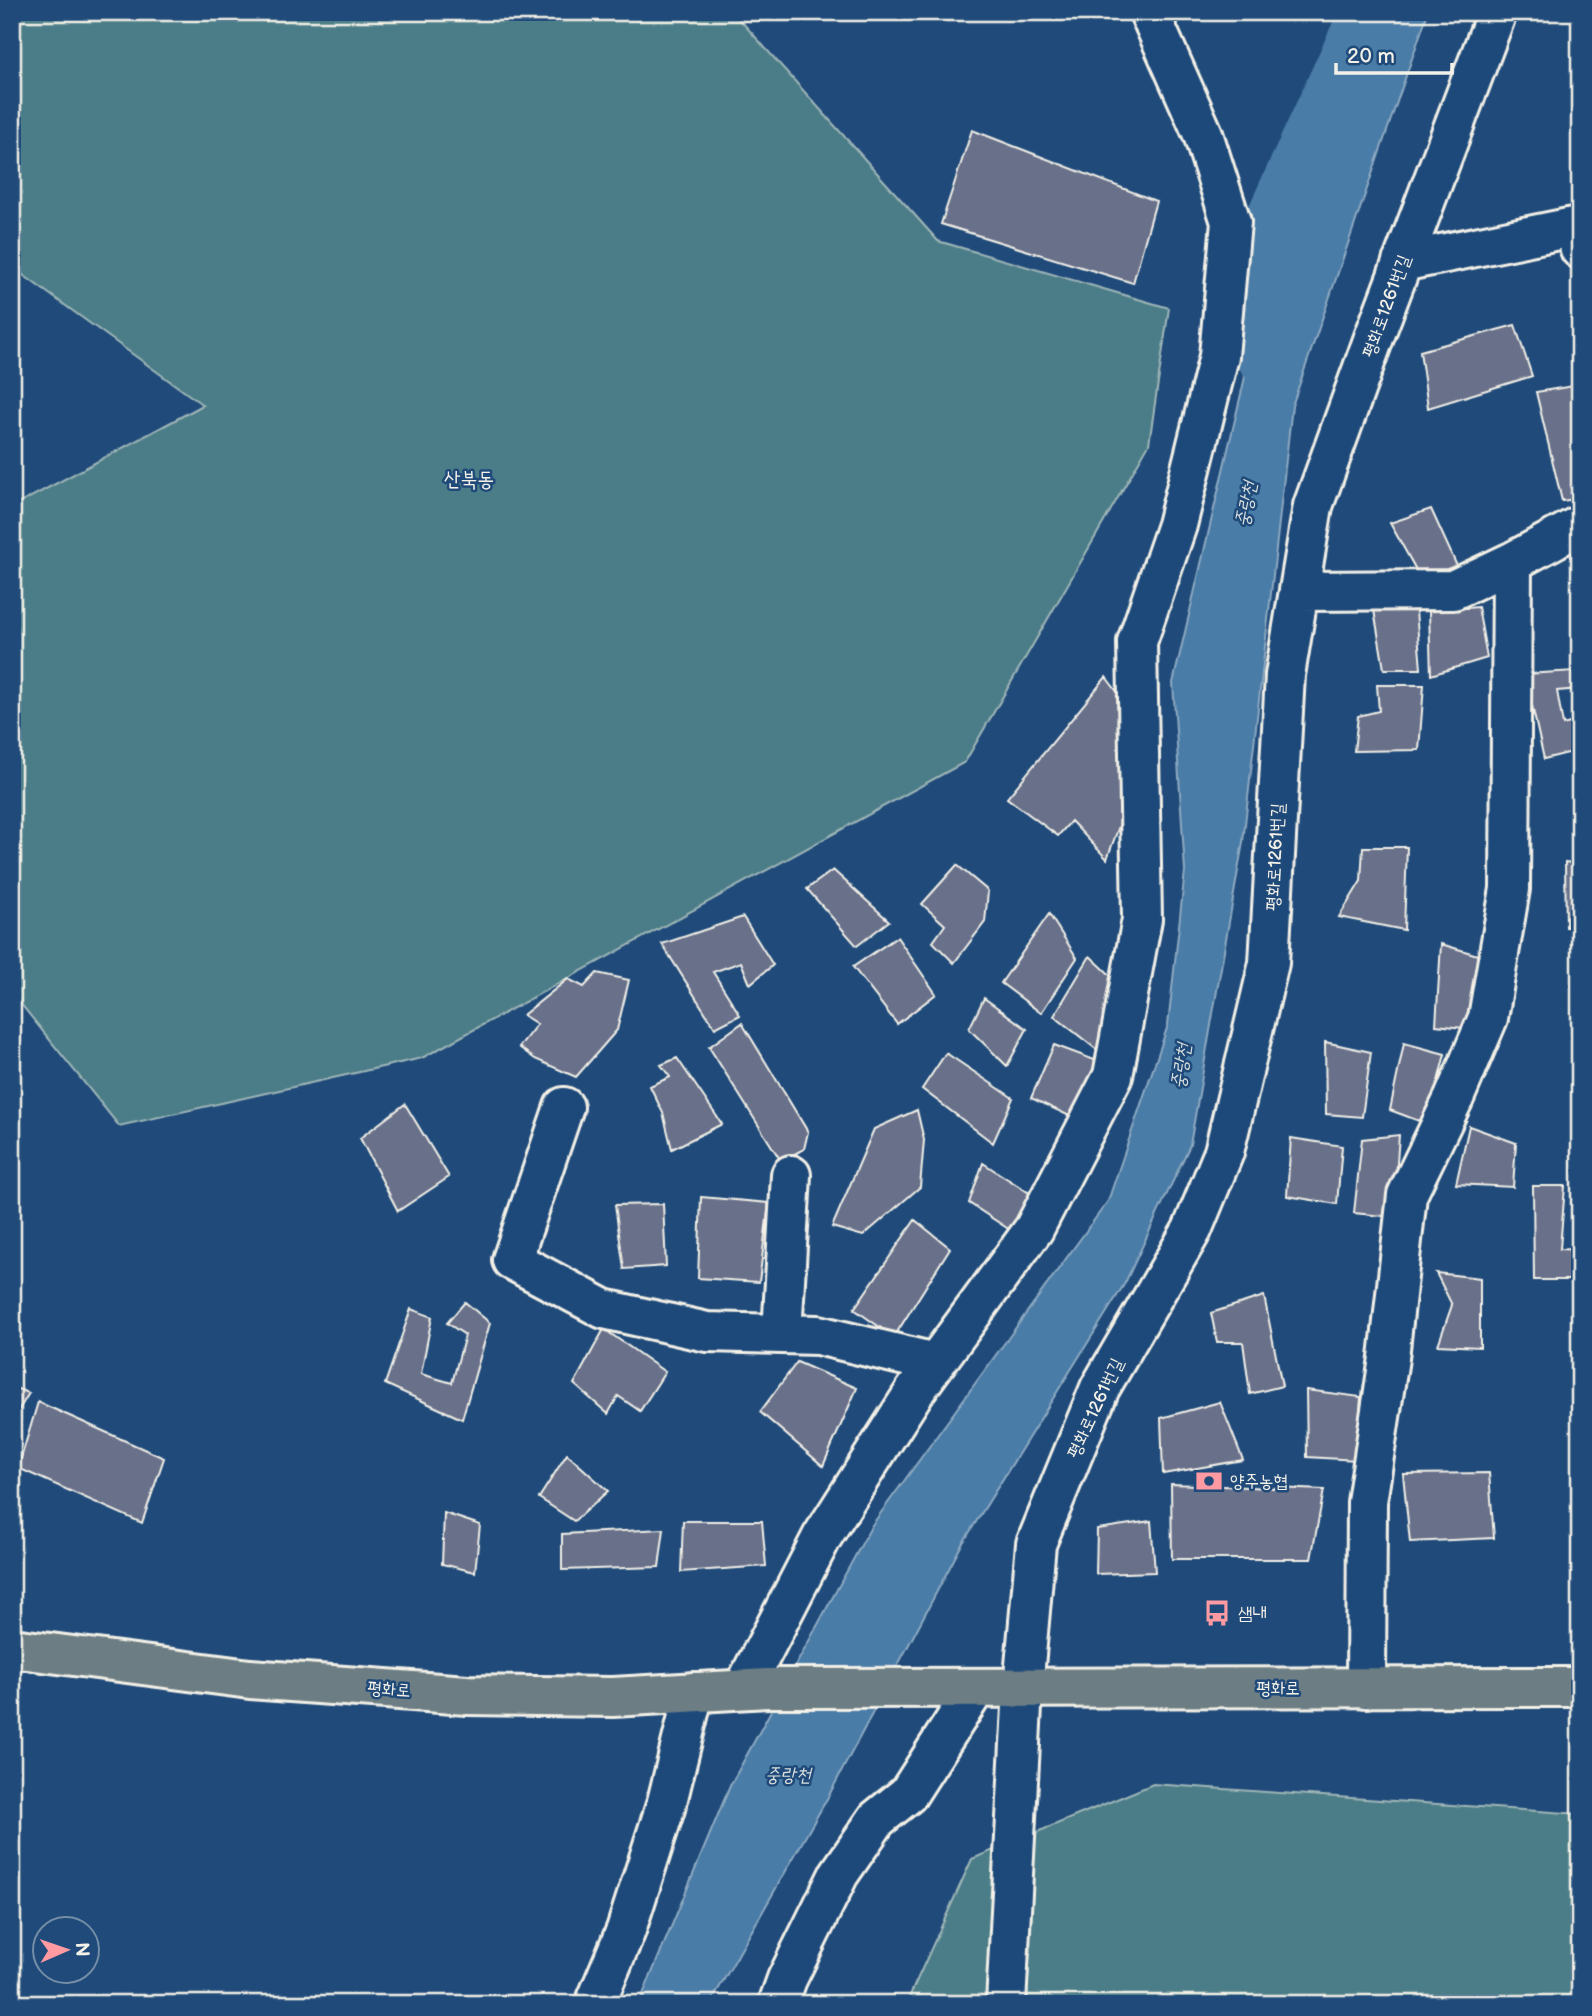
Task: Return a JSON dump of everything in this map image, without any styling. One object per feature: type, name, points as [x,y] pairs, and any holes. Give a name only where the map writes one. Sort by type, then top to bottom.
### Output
[{"type":"main road","name":"평화로","points":[[12,1647],[250,1678],[467,1695],[613,1697],[756,1688],[1580,1687]]},
{"type":"street","points":[[756,1688],[822,1537],[915,1391],[1034,1229],[1113,1076],[1142,919],[1137,642],[1177,525],[1219,356],[1231,222],[1203,134],[1149,12]]},
{"type":"street","name":"평화로1261번길","points":[[1006,2004],[1023,1688],[1036,1544],[1100,1388],[1192,1230],[1224,1152],[1269,963],[1285,675],[1313,506],[1402,261],[1497,12]]},
{"type":"street","points":[[1402,261],[1573,227],[1580,249]]},
{"type":"street","points":[[1300,591],[1453,590],[1512,562],[1580,524]]},
{"type":"street","points":[[1366,1688],[1367,1502],[1389,1358],[1407,1195],[1454,1098],[1488,1018],[1510,889],[1512,562]]},
{"type":"street","points":[[564,1107],[512,1260],[604,1309],[707,1332],[818,1335],[935,1363]]},
{"type":"street","points":[[782,1334],[791,1175]]},
{"type":"street","points":[[778,2004],[787,1979],[839,1874],[877,1819],[908,1794],[975,1688]]},
{"type":"street","points":[[595,2004],[626,1930],[667,1802],[694,1692]]},
{"type":"green space","points":[[12,12],[733,12],[938,241],[1169,308],[1149,444],[965,762],[422,1058],[119,1126],[12,993],[12,507],[203,405],[12,267]]},
{"type":"green space","points":[[1153,1784],[1580,1814],[1580,2004],[906,2004],[972,1859]]},
{"type":"water","name":"중랑천","points":[[1369,12],[1428,12],[1292,406],[1243,842],[1190,1145],[1125,1283],[961,1546],[828,1797],[710,2004],[639,2004],[730,1786],[872,1525],[1108,1201],[1168,1025],[1185,871],[1173,683],[1265,292]]},
{"type":"building","points":[[972,130],[1156,201],[1133,283],[941,224]]},
{"type":"building","points":[[1515,325],[1532,376],[1428,408],[1420,351]]},
{"type":"building","points":[[1580,385],[1580,498],[1562,501],[1536,392]]},
{"type":"building","points":[[1431,509],[1457,566],[1420,577],[1390,523]]},
{"type":"building","points":[[1478,607],[1487,658],[1431,675],[1429,611]]},
{"type":"building","points":[[1374,610],[1416,611],[1421,669],[1384,669]]},
{"type":"building","points":[[1576,671],[1580,689],[1557,691],[1563,725],[1580,720],[1580,750],[1544,759],[1525,674]]},
{"type":"building","points":[[1106,677],[1125,702],[1123,815],[1107,859],[1071,821],[1058,836],[1007,798]]},
{"type":"building","points":[[1377,685],[1424,685],[1419,750],[1354,751],[1358,716],[1379,711]]},
{"type":"building","points":[[1363,847],[1407,847],[1404,930],[1339,917],[1361,881]]},
{"type":"building","points":[[1565,862],[1580,864],[1580,928],[1566,927]]},
{"type":"building","points":[[957,865],[988,891],[985,922],[954,963],[933,942],[945,925],[922,904]]},
{"type":"building","points":[[833,870],[889,921],[857,946],[807,889]]},
{"type":"building","points":[[1049,914],[1077,958],[1041,1013],[1001,983]]},
{"type":"building","points":[[743,917],[773,965],[750,984],[741,962],[713,972],[740,1015],[715,1028],[662,944]]},
{"type":"building","points":[[897,937],[936,994],[897,1024],[853,967]]},
{"type":"building","points":[[1441,944],[1481,956],[1473,1029],[1436,1025]]},
{"type":"building","points":[[1090,956],[1121,985],[1101,1053],[1054,1016]]},
{"type":"building","points":[[597,973],[629,980],[617,1030],[576,1077],[535,1059],[519,1047],[537,1024],[523,1015],[568,979],[584,987]]},
{"type":"building","points":[[984,998],[1027,1029],[1007,1066],[969,1029]]},
{"type":"building","points":[[742,1023],[808,1132],[804,1149],[781,1161],[709,1047]]},
{"type":"building","points":[[1325,1042],[1371,1052],[1362,1117],[1326,1114]]},
{"type":"building","points":[[1404,1043],[1445,1054],[1427,1124],[1390,1110]]},
{"type":"building","points":[[1054,1045],[1100,1062],[1078,1120],[1031,1098]]},
{"type":"building","points":[[946,1053],[1013,1098],[993,1143],[922,1089]]},
{"type":"building","points":[[677,1058],[722,1124],[672,1149],[663,1113],[650,1086],[670,1077],[661,1065]]},
{"type":"building","points":[[405,1104],[449,1177],[398,1211],[360,1138]]},
{"type":"building","points":[[917,1110],[924,1140],[920,1187],[863,1236],[832,1227],[874,1129]]},
{"type":"building","points":[[1469,1126],[1516,1143],[1513,1187],[1456,1184]]},
{"type":"building","points":[[1399,1135],[1393,1217],[1354,1213],[1362,1139]]},
{"type":"building","points":[[1291,1138],[1342,1146],[1337,1204],[1287,1196]]},
{"type":"building","points":[[983,1163],[1037,1198],[1013,1232],[969,1203]]},
{"type":"building","points":[[1533,1186],[1565,1186],[1560,1249],[1580,1250],[1580,1280],[1534,1280]]},
{"type":"building","points":[[701,1197],[769,1203],[759,1282],[698,1278]]},
{"type":"building","points":[[663,1204],[666,1266],[624,1269],[615,1205]]},
{"type":"building","points":[[915,1220],[950,1248],[894,1337],[854,1309]]},
{"type":"building","points":[[1436,1273],[1480,1278],[1480,1347],[1438,1345],[1452,1305]]},
{"type":"building","points":[[1264,1296],[1282,1386],[1250,1394],[1243,1342],[1217,1342],[1211,1313]]},
{"type":"building","points":[[465,1302],[490,1323],[462,1419],[385,1384],[411,1309],[432,1317],[421,1374],[452,1383],[465,1335],[447,1323]]},
{"type":"building","points":[[604,1329],[665,1372],[640,1411],[618,1396],[608,1414],[574,1384]]},
{"type":"building","points":[[797,1362],[857,1388],[823,1466],[760,1412]]},
{"type":"building","points":[[12,1387],[29,1393],[12,1421]]},
{"type":"building","points":[[1306,1390],[1361,1397],[1357,1460],[1307,1457]]},
{"type":"building","points":[[38,1402],[164,1458],[142,1523],[18,1468]]},
{"type":"building","points":[[1220,1402],[1243,1460],[1163,1474],[1161,1418]]},
{"type":"building","points":[[567,1454],[608,1491],[574,1521],[539,1498]]},
{"type":"building","points":[[1489,1473],[1494,1538],[1410,1542],[1403,1474]]},
{"type":"building","points":[[1171,1484],[1324,1490],[1311,1559],[1172,1559]]},
{"type":"building","points":[[444,1513],[480,1525],[475,1572],[442,1564]]},
{"type":"building","points":[[683,1521],[762,1521],[766,1566],[681,1572]]},
{"type":"building","points":[[1151,1521],[1155,1572],[1096,1574],[1097,1529]]},
{"type":"building","points":[[1573,1525],[1580,1525],[1580,1579],[1574,1580]]},
{"type":"building","points":[[664,1529],[659,1567],[562,1570],[562,1534]]},
{"type":"waterway","name":"중랑천","points":[[1270,352],[1281,220],[1376,12]]},
{"type":"place","name":"양주농협","points":[[1209,1481]]},
{"type":"place","name":"샘내","points":[[1217,1613]]},
{"type":"district","name":"산북동","points":[[469,479]]}]
